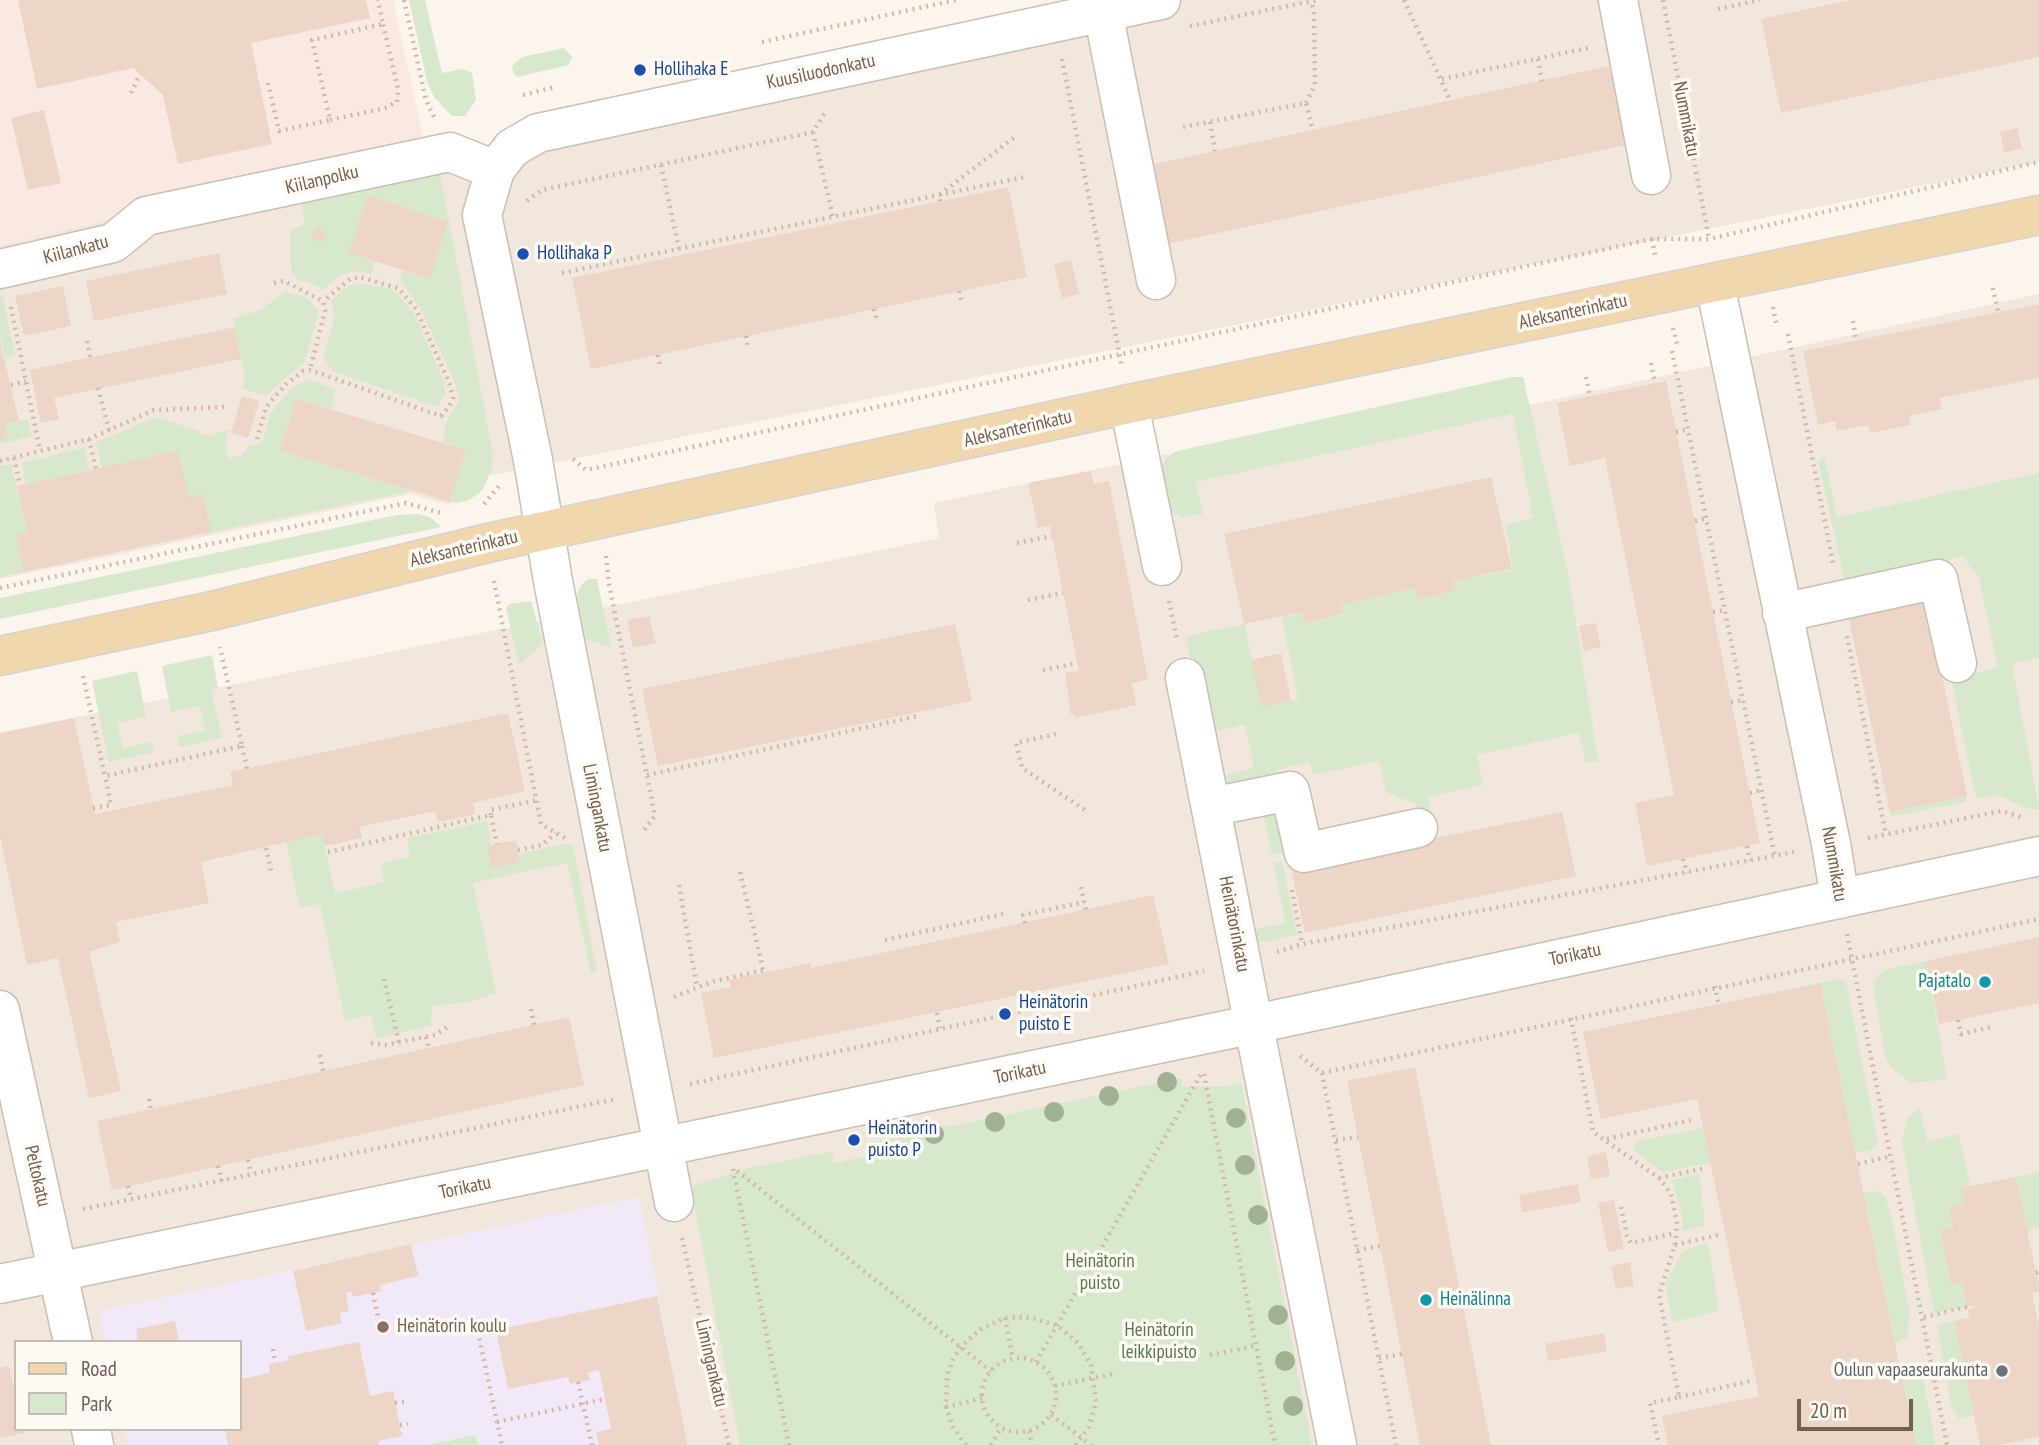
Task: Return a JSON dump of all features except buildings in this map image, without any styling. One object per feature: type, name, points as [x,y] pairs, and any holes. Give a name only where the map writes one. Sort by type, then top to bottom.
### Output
[{"type":"main road","name":"Aleksanterinkatu","points":[[0,656],[212,611],[488,543],[1129,404],[2039,215]]},
{"type":"street","name":"Kuusiluodonkatu","points":[[495,170],[512,148],[538,133],[1161,0]]},
{"type":"street","points":[[1618,0],[1651,175]]},
{"type":"street","points":[[1103,12],[1156,280]]},
{"type":"street","points":[[450,152],[495,170]]},
{"type":"street","name":"Kiilanpolku","points":[[146,216],[450,152]]},
{"type":"street","name":"Limingankatu","points":[[495,170],[482,215],[533,460],[544,531],[674,1202]]},
{"type":"street","name":"Kiilankatu","points":[[1,269],[113,243],[146,216]]},
{"type":"street","name":"Nummikatu","points":[[1715,284],[1831,844],[1840,899]]},
{"type":"street","points":[[1129,404],[1162,566]]},
{"type":"street","points":[[1782,613],[1938,579],[1957,663]]},
{"type":"street","name":"Heinätorinkatu","points":[[1185,678],[1337,1445]]},
{"type":"street","points":[[1211,807],[1290,791],[1304,853],[1418,828]]},
{"type":"street","name":"Torikatu","points":[[0,1284],[664,1147],[1257,1041],[1840,899],[2039,856]]},
{"type":"street","name":"Peltokatu","points":[[0,1010],[73,1340]]},
{"type":"path","points":[[268,83],[279,131],[385,108],[397,102],[398,89],[378,0]]},
{"type":"path","points":[[404,0],[426,100],[450,152]]},
{"type":"path","points":[[761,42],[956,0]]},
{"type":"path","points":[[1404,0],[1450,100]]},
{"type":"path","name":"Nummikatu","points":[[1663,0],[1709,239]]},
{"type":"path","points":[[1718,9],[1760,0]]},
{"type":"path","points":[[1311,1],[1314,14],[1315,85],[1306,103],[1313,130]]},
{"type":"path","points":[[1056,21],[1129,404]]},
{"type":"path","points":[[330,120],[312,40],[383,24]]},
{"type":"path","points":[[1442,79],[1625,40]]},
{"type":"path","points":[[1538,58],[1542,81]]},
{"type":"path","points":[[131,93],[140,74]]},
{"type":"path","points":[[512,101],[530,91],[568,84]]},
{"type":"path","points":[[1183,127],[1306,103]]},
{"type":"path","points":[[829,105],[813,132],[833,217]]},
{"type":"path","points":[[1210,122],[1215,151]]},
{"type":"path","points":[[521,211],[526,201],[542,190],[813,132]]},
{"type":"path","points":[[939,198],[1016,136]]},
{"type":"path","points":[[586,470],[1652,239],[1709,239],[2039,162]]},
{"type":"path","points":[[660,165],[679,249]]},
{"type":"path","points":[[562,273],[727,242],[833,217],[856,216],[1025,177]]},
{"type":"path","points":[[1,269],[40,451]]},
{"type":"path","points":[[257,439],[266,407],[297,374],[310,370],[442,416],[453,398],[450,382],[416,309],[398,288],[360,278],[350,279],[323,301]]},
{"type":"path","points":[[274,283],[284,281],[323,301]]},
{"type":"path","points":[[1993,288],[1998,312]]},
{"type":"path","points":[[959,291],[962,304]]},
{"type":"path","points":[[310,370],[325,312],[323,301]]},
{"type":"path","points":[[874,309],[877,321]]},
{"type":"path","points":[[1853,321],[1856,341]]},
{"type":"path","points":[[746,336],[748,349]]},
{"type":"path","points":[[87,341],[90,357]]},
{"type":"path","points":[[1672,351],[1775,856]]},
{"type":"path","points":[[658,355],[660,367]]},
{"type":"path","points":[[1651,363],[1655,383]]},
{"type":"path","points":[[1586,377],[1590,397]]},
{"type":"path","points":[[11,384],[26,382]]},
{"type":"path","points":[[99,388],[108,430]]},
{"type":"path","points":[[0,461],[89,439],[154,410],[224,407]]},
{"type":"path","points":[[1676,432],[1688,429]]},
{"type":"path","points":[[89,439],[96,469]]},
{"type":"path","points":[[496,592],[482,506],[499,487],[505,467],[562,450],[586,470],[597,520],[655,816],[639,835]]},
{"type":"path","points":[[14,458],[20,485]]},
{"type":"path","points":[[0,588],[406,503],[446,515]]},
{"type":"path","points":[[1695,520],[1707,518]]},
{"type":"path","points":[[1017,543],[1052,536]]},
{"type":"path","points":[[1162,566],[1185,678]]},
{"type":"path","points":[[1028,600],[1063,593]]},
{"type":"path","points":[[1713,612],[1725,610]]},
{"type":"path","points":[[219,646],[247,769]]},
{"type":"path","points":[[1043,670],[1077,663]]},
{"type":"path","points":[[82,673],[111,805],[93,808]]},
{"type":"path","points":[[1731,702],[1743,700]]},
{"type":"path","points":[[648,775],[918,716]]},
{"type":"path","points":[[1056,734],[1016,743],[1022,768],[1088,812]]},
{"type":"path","points":[[105,776],[242,746]]},
{"type":"path","points":[[1876,782],[1883,780]]},
{"type":"path","points":[[1750,793],[1761,790]]},
{"type":"path","points":[[497,844],[490,810],[537,800]]},
{"type":"path","points":[[46,1217],[653,1091],[1242,963],[1302,944],[1750,862],[2002,811],[2027,819]]},
{"type":"path","points":[[328,852],[345,845],[491,815]]},
{"type":"path","points":[[518,850],[542,845],[556,832]]},
{"type":"path","points":[[1747,845],[1750,862]]},
{"type":"path","points":[[266,848],[271,871]]},
{"type":"path","points":[[1683,859],[1687,873]]},
{"type":"path","points":[[669,998],[696,988],[764,971],[740,872]]},
{"type":"path","points":[[679,886],[696,988]]},
{"type":"path","points":[[1080,887],[1086,910]]},
{"type":"path","name":"Nummikatu","points":[[1840,899],[1947,1445]]},
{"type":"path","points":[[1026,923],[1023,915],[1084,902]]},
{"type":"path","points":[[885,940],[1003,914]]},
{"type":"path","points":[[1322,1073],[1715,986],[2039,919]]},
{"type":"path","points":[[384,979],[398,1043]]},
{"type":"path","points":[[1715,986],[1718,1002]]},
{"type":"path","points":[[531,1009],[534,1025]]},
{"type":"path","points":[[937,1013],[940,1028]]},
{"type":"path","points":[[1571,1018],[1593,1132],[1659,1178],[1671,1194],[1675,1245],[1659,1295],[1679,1397]]},
{"type":"path","points":[[1958,1020],[1961,1034],[1991,1027]]},
{"type":"path","points":[[371,1043],[398,1043],[426,1037],[447,1027]]},
{"type":"path","points":[[426,1037],[429,1048]]},
{"type":"path","points":[[1257,1041],[1293,1052],[1322,1073],[1396,1445]]},
{"type":"path","points":[[320,1055],[323,1071]]},
{"type":"path","points":[[1036,1362],[1203,1070],[1275,1445]]},
{"type":"path","points":[[149,1099],[151,1109]]},
{"type":"path","points":[[1606,1139],[1695,1119]]},
{"type":"path","points":[[1336,1140],[1358,1137]]},
{"type":"path","points":[[1858,1164],[1892,1156]]},
{"type":"path","points":[[248,1160],[251,1174]]},
{"type":"path","points":[[218,1166],[222,1181]]},
{"type":"path","points":[[789,1445],[733,1168],[991,1371]]},
{"type":"path","points":[[1659,1178],[1705,1168]]},
{"type":"path","points":[[128,1186],[131,1199]]},
{"type":"path","name":"Limingankatu","points":[[674,1202],[729,1445]]},
{"type":"path","points":[[1621,1207],[1631,1243],[1676,1233]]},
{"type":"path","points":[[1675,1245],[1718,1235]]},
{"type":"path","points":[[1357,1250],[1380,1246]]},
{"type":"path","points":[[373,1293],[380,1326]]},
{"type":"path","points":[[1924,1317],[1971,1306]]},
{"type":"path","points":[[475,1318],[502,1445]]},
{"type":"path","points":[[1005,1318],[1013,1359]]},
{"type":"path","points":[[966,1445],[953,1427],[946,1407],[947,1375],[961,1346],[981,1329],[1005,1318],[1032,1318],[1058,1326],[1078,1343],[1095,1377],[1096,1402],[1082,1438],[1076,1445]]},
{"type":"path","points":[[1209,1355],[1255,1346]]},
{"type":"path","points":[[273,1349],[275,1363]]},
{"type":"path","points":[[1379,1358],[1402,1354]]},
{"type":"path","points":[[1013,1359],[1036,1362],[1051,1376],[1055,1386],[1055,1405],[1051,1415],[1029,1431],[1001,1428],[991,1420],[983,1398],[983,1389],[991,1371],[1013,1359]]},
{"type":"path","points":[[1055,1386],[1116,1373]]},
{"type":"path","points":[[1659,1445],[1650,1403],[1750,1381]]},
{"type":"path","points":[[579,1382],[592,1445]]},
{"type":"path","points":[[946,1407],[983,1398]]},
{"type":"path","points":[[497,1422],[605,1399]]},
{"type":"path","points":[[395,1403],[404,1402]]},
{"type":"path","points":[[1051,1415],[1091,1445]]},
{"type":"path","points":[[400,1425],[408,1424]]},
{"type":"path","points":[[991,1445],[1001,1428]]},
{"type":"path","points":[[1029,1431],[1032,1445]]},
{"type":"shaded area","points":[[0,0],[393,0],[425,144],[0,245]]},
{"type":"shaded area","points":[[1088,0],[2039,0],[2039,162],[464,481],[450,505],[410,494],[0,579],[0,245],[425,144],[446,163],[1094,35]]},
{"type":"shaded area","points":[[2039,294],[2039,1445],[0,1445],[0,733],[939,538],[934,503],[1168,454],[1181,481]]},
{"type":"shaded area","name":"Heinätorin koulu","points":[[639,1197],[688,1445],[128,1445],[124,1431],[242,1431],[242,1340],[105,1340],[99,1311]]},
{"type":"green space","points":[[409,0],[425,0],[442,73],[462,69],[472,73],[476,100],[465,116],[452,116],[434,97],[427,81]]},
{"type":"green space","points":[[564,48],[572,57],[569,65],[517,77],[513,73],[512,66],[522,57]]},
{"type":"green space","points":[[439,168],[493,455],[492,467],[483,490],[469,500],[457,503],[450,502],[466,450],[443,442],[446,423],[459,401],[455,383],[420,308],[400,280],[402,271],[430,279],[448,222],[349,253],[375,262],[371,274],[359,271],[342,274],[324,289],[296,278],[291,271],[290,230],[302,225],[305,220],[300,197]]},
{"type":"green space","points":[[358,283],[393,289],[413,312],[445,384],[445,395],[438,405],[434,406],[334,372],[329,367],[324,357],[335,316],[331,301],[345,288]]},
{"type":"green space","points":[[285,292],[305,297],[319,311],[305,361],[265,396],[242,388],[245,377],[233,319],[260,310]]},
{"type":"green space","points":[[0,294],[3,297],[15,356],[5,358],[0,337]]},
{"type":"green space","points":[[1523,377],[1569,578],[1598,761],[1586,762],[1579,733],[1477,755],[1483,785],[1428,797],[1436,837],[1428,838],[1416,804],[1386,792],[1379,761],[1313,775],[1310,762],[1277,770],[1279,782],[1226,784],[1225,777],[1229,774],[1254,768],[1245,725],[1215,731],[1196,685],[1186,636],[1245,624],[1251,660],[1291,701],[1298,699],[1282,618],[1302,612],[1305,623],[1342,615],[1340,605],[1414,588],[1417,600],[1455,591],[1453,581],[1513,570],[1506,524],[1533,518],[1513,414],[1196,482],[1203,514],[1183,517],[1171,512],[1162,468],[1166,457],[1177,451]]},
{"type":"green space","points":[[308,380],[336,389],[331,409],[296,399],[280,451],[412,491],[211,532],[203,495],[188,497],[102,468],[96,442],[158,417],[211,436],[229,429],[225,444],[228,459],[242,455],[250,445],[258,445],[263,440],[271,413],[292,388]]},
{"type":"green space","points":[[28,419],[32,436],[0,444],[0,439],[7,437],[4,424]]},
{"type":"green space","points":[[85,447],[89,470],[26,484],[22,463]]},
{"type":"green space","points":[[1825,457],[1837,517],[2039,473],[2039,658],[2012,664],[2039,809],[2030,809],[1996,795],[1978,799],[1974,790],[1951,678],[1998,668],[1979,578],[1963,557],[1845,581],[1818,461]]},
{"type":"green space","points":[[11,464],[27,532],[16,535],[24,572],[0,577],[0,466]]},
{"type":"green space","points":[[417,514],[430,517],[441,527],[0,619],[0,598],[397,515]]},
{"type":"green space","points":[[588,579],[597,579],[611,647],[584,639],[577,594]]},
{"type":"green space","points":[[531,601],[543,644],[519,665],[506,608],[509,604]]},
{"type":"green space","points":[[212,655],[218,688],[211,690],[222,738],[179,747],[177,736],[205,730],[200,706],[171,712],[162,666]]},
{"type":"green space","points":[[137,671],[146,716],[117,723],[123,748],[152,742],[154,752],[109,762],[92,681]]},
{"type":"green space","points":[[1967,796],[1965,802],[1891,817],[1890,812]]},
{"type":"green space","points":[[1273,804],[1288,852],[1272,855],[1262,806]]},
{"type":"green space","points":[[487,821],[491,845],[488,846],[520,862],[519,854],[563,844],[573,845],[597,972],[591,973],[567,863],[473,883],[496,993],[469,1002],[432,1006],[431,1026],[376,1038],[371,1015],[345,1021],[320,904],[300,908],[286,842],[322,834],[335,894],[384,882],[381,864],[409,856],[408,838]]},
{"type":"green space","points":[[1282,862],[1297,935],[1258,943],[1256,929],[1286,923],[1273,863]]},
{"type":"green space","points":[[1926,961],[1947,1079],[1912,1083],[1891,1068],[1885,1056],[1873,985],[1877,976],[1885,970]]},
{"type":"green space","points":[[1837,979],[1846,981],[1876,1133],[1877,1144],[1870,1151],[1855,1152],[1820,983]]},
{"type":"green space","name":"Heinätorin puisto","points":[[1181,1078],[1183,1086],[1220,1087],[1241,1083],[1312,1445],[740,1445],[692,1193],[694,1185],[745,1169],[832,1151],[835,1163],[867,1156],[865,1144]]},
{"type":"green space","points":[[1920,1109],[1927,1142],[1959,1134],[1970,1186],[1961,1188],[1964,1204],[1949,1208],[1953,1227],[1940,1230],[1951,1284],[1962,1282],[1967,1307],[1934,1313],[1902,1141],[1908,1117]]},
{"type":"green space","points":[[1703,1128],[1711,1163],[1662,1172],[1633,1150],[1634,1144],[1642,1140]]},
{"type":"green space","points":[[2039,1172],[2039,1228],[2027,1231],[2016,1177]]},
{"type":"green space","points":[[1699,1174],[1705,1226],[1682,1231],[1683,1217],[1671,1180]]},
{"type":"green space","points":[[1878,1191],[1885,1197],[1891,1215],[1909,1309],[1908,1337],[1895,1343],[1864,1192]]},
{"type":"green space","points":[[1705,1243],[1709,1247],[1719,1311],[1672,1322],[1666,1283],[1682,1252]]},
{"type":"green space","points":[[1954,1321],[1974,1415],[1959,1419],[1951,1405],[1937,1325]]},
{"type":"green space","points":[[1915,1371],[1923,1379],[1936,1445],[1916,1445],[1901,1373]]},
{"type":"green space","points":[[475,1435],[478,1445],[428,1445]]},
{"type":"place","name":"Hollihaka E","points":[[640,70]]},
{"type":"place","name":"Hollihaka P","points":[[523,254]]},
{"type":"place","name":"Pajatalo","points":[[1985,982]]},
{"type":"place","name":"Heinätorin puisto E","points":[[1005,1014]]},
{"type":"place","name":"Heinätorin puisto P","points":[[854,1140]]},
{"type":"place","name":"Heinälinna","points":[[1426,1300]]},
{"type":"place","name":"Heinätorin koulu","points":[[383,1327]]},
{"type":"place","name":"Oulun vapaaseurakunta","points":[[2002,1371]]},
{"type":"park label","name":"Heinätorin leikkipuisto","points":[[1159,1342]]}]
